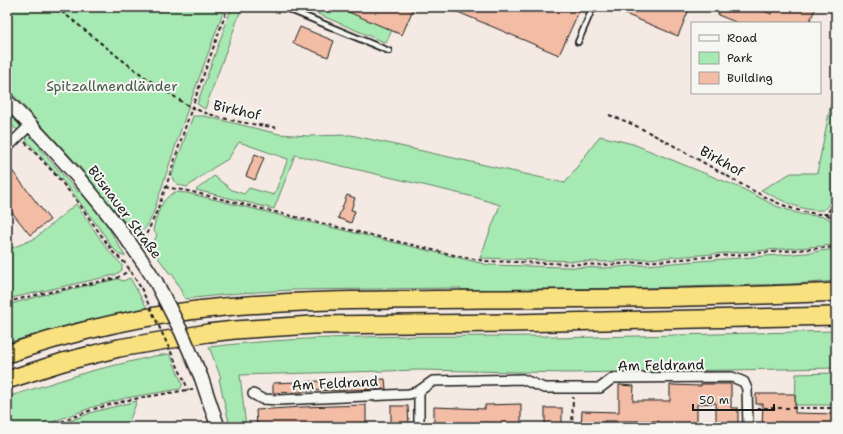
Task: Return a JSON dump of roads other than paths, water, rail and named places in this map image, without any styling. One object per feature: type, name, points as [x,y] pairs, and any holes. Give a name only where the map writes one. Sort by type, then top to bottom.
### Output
[{"type":"highway","points":[[7,354],[113,324],[195,310],[225,307],[300,302],[666,298],[836,292]]},
{"type":"highway","points":[[7,380],[63,362],[119,348],[241,329],[313,325],[511,323],[836,316]]},
{"type":"street","name":"Büsnauer Straße","points":[[7,101],[62,158],[136,250],[156,282],[181,330],[201,377],[218,427]]},
{"type":"street","points":[[7,148],[30,125]]},
{"type":"street","name":"Am Feldrand","points":[[253,394],[262,400],[279,400],[409,394],[419,391],[434,381],[522,379],[544,388],[600,388],[613,378],[732,378],[739,379],[746,385],[748,427]]},
{"type":"street","points":[[419,391],[419,427]]},
{"type":"lane","points":[[283,7],[389,52]]},
{"type":"lane","points":[[578,42],[594,7]]},
{"type":"park label","name":"Spitzallmendländer","points":[[112,86]]}]
